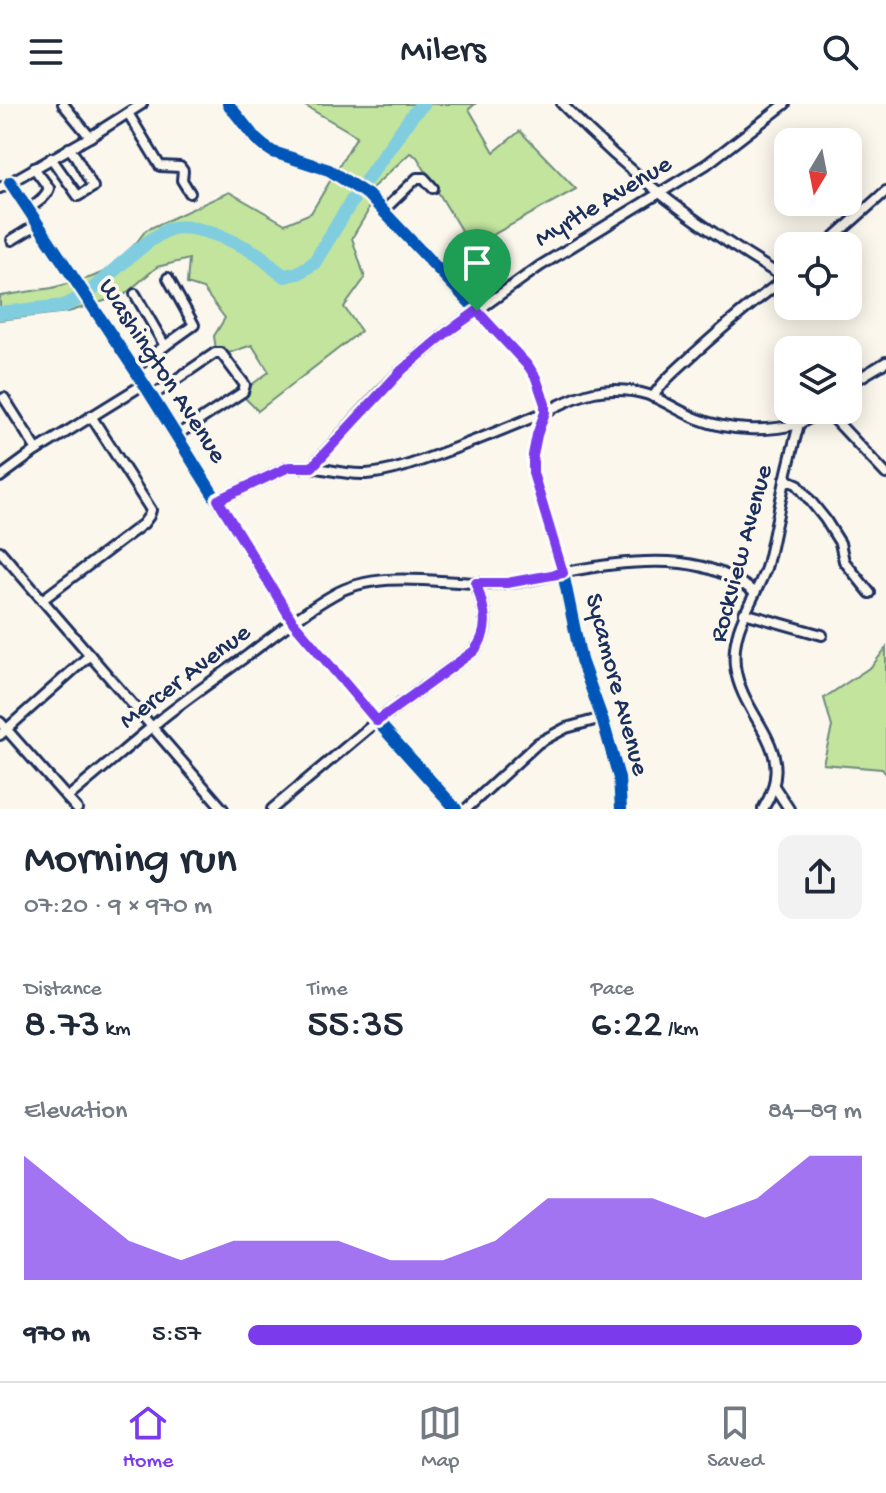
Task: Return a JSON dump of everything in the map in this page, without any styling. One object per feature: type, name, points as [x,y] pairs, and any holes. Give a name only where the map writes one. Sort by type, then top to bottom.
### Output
[{"type":"street","points":[[63,104],[90,137]]},
{"type":"street","points":[[0,188],[142,104]]},
{"type":"street","points":[[228,104],[264,146],[273,152],[329,170],[368,195],[529,367],[536,378],[545,412]]},
{"type":"street","points":[[562,104],[624,165],[659,194],[729,245],[774,270]]},
{"type":"street","name":"Myrtle Avenue","points":[[312,467],[402,370],[446,333],[540,266],[707,164],[785,104]]},
{"type":"street","points":[[128,113],[160,166],[180,167],[182,180],[190,193]]},
{"type":"street","points":[[51,158],[78,196],[88,191],[93,187],[69,148]]},
{"type":"street","points":[[28,209],[49,188],[34,168]]},
{"type":"street","points":[[383,211],[417,178],[424,178],[433,188]]},
{"type":"street","name":"Washington Avenue","points":[[10,182],[134,368],[293,622],[456,809]]},
{"type":"street","points":[[840,232],[886,191]]},
{"type":"street","points":[[12,240],[38,224]]},
{"type":"street","points":[[134,368],[194,325],[168,278]]},
{"type":"street","points":[[653,397],[673,373],[774,286]]},
{"type":"street","points":[[135,294],[165,346]]},
{"type":"street","points":[[152,396],[215,353],[221,353],[245,385],[243,392],[177,435]]},
{"type":"street","points":[[862,376],[886,362]]},
{"type":"street","points":[[0,477],[37,450],[144,384]]},
{"type":"street","points":[[218,500],[289,467],[362,474],[420,462],[596,391],[620,391],[653,397],[696,419],[738,429],[784,428],[799,424]]},
{"type":"street","points":[[4,398],[37,450]]},
{"type":"street","name":"Sycamore Avenue","points":[[545,412],[533,455],[533,473],[563,573],[577,645],[619,778],[621,809]]},
{"type":"street","points":[[42,600],[143,524],[151,510],[91,416]]},
{"type":"street","name":"Rockview Avenue","points":[[774,786],[776,770],[772,749],[738,681],[735,651],[744,613],[766,566],[799,424]]},
{"type":"street","points":[[838,424],[886,474]]},
{"type":"street","points":[[785,479],[797,484],[825,519],[840,543],[844,561],[870,593]]},
{"type":"street","points":[[0,551],[223,809]]},
{"type":"street","name":"Mercer Avenue","points":[[67,798],[152,727],[293,622],[334,594],[352,587],[410,580],[507,583],[628,563],[679,563],[725,573],[754,592]]},
{"type":"street","points":[[272,809],[377,721],[474,651],[486,628],[486,615],[476,583]]},
{"type":"street","points":[[744,613],[822,635]]},
{"type":"street","points":[[77,809],[2,728],[90,655]]},
{"type":"street","points":[[466,809],[538,743],[566,728],[602,718]]},
{"type":"street","points":[[763,809],[774,786]]},
{"type":"street","points":[[774,786],[789,809]]},
{"type":"green space","points":[[302,104],[475,104],[469,109],[494,152],[520,131],[576,189],[471,247],[417,157],[410,153],[372,188],[367,213],[352,238],[365,278],[344,307],[361,331],[258,411],[240,393],[269,372],[252,345],[217,357],[214,336],[225,318],[203,289],[187,284],[189,259],[157,267],[124,295],[68,312],[0,320],[0,296],[52,288],[108,270],[146,230],[229,192],[285,224],[311,213],[357,136]]},
{"type":"green space","points":[[886,648],[886,774],[882,769],[823,764],[832,727],[824,698],[872,666]]},
{"type":"waterway","points":[[367,179],[423,104]]},
{"type":"waterway","points":[[93,289],[155,237],[182,227],[216,234],[238,244],[256,253],[285,276],[298,273],[314,263],[353,199]]},
{"type":"waterway","points":[[0,313],[64,306],[78,299]]},
{"type":"cycle path","points":[[228,104],[256,139],[273,152],[329,170],[368,195],[519,355],[536,378],[545,412],[533,455],[533,473],[563,573],[581,660],[619,778],[621,809]]},
{"type":"cycle path","points":[[10,182],[144,384],[293,622],[456,809]]},
{"type":"route","points":[[477,311],[529,367],[545,404],[533,455],[533,473],[563,573],[507,583],[476,583],[486,615],[486,628],[479,645],[377,721],[293,622],[218,500],[289,467],[312,467],[402,370],[477,311]]}]
